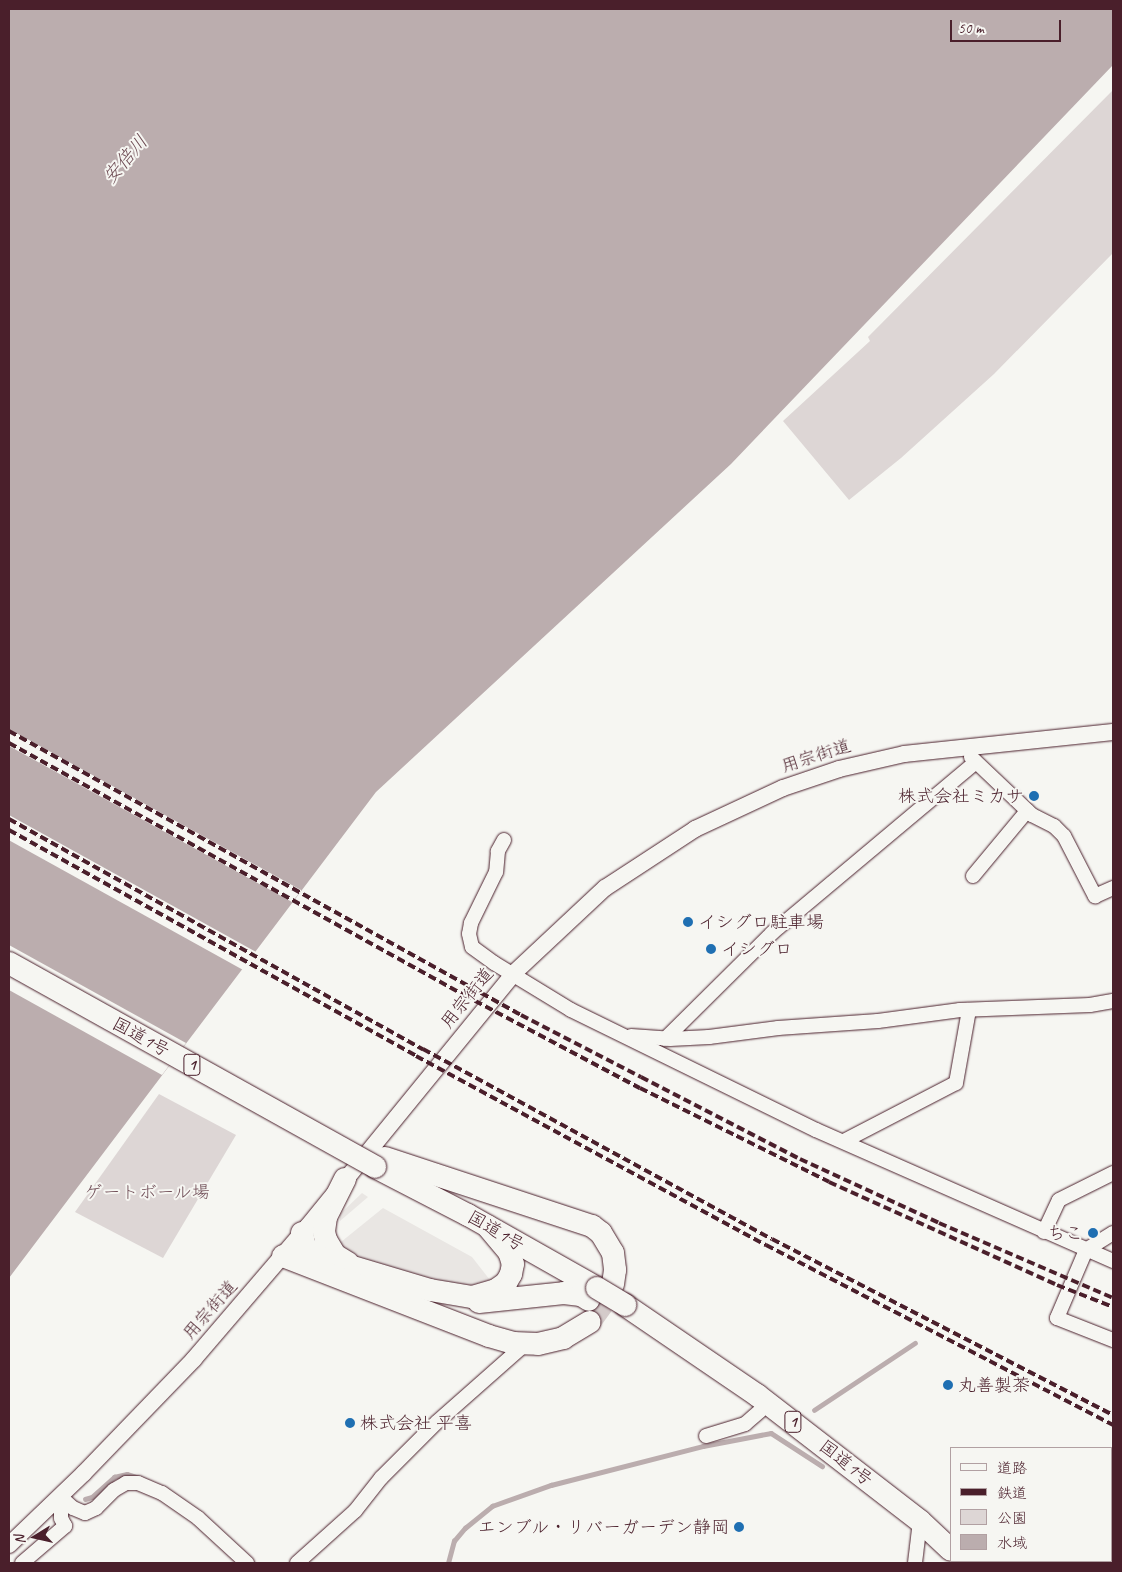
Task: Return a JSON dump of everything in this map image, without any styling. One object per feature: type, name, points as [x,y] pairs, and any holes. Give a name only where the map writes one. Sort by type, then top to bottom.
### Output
[{"type":"highway","name":"国道1号","points":[[9,963],[320,1136],[380,1162],[487,1226],[600,1290],[620,1310],[718,1366],[833,1452],[920,1521],[950,1549]]},
{"type":"highway","points":[[302,1233],[305,1247],[316,1256],[477,1302],[564,1293],[581,1295],[600,1290],[615,1270],[613,1253],[601,1233],[592,1226],[380,1162]]},
{"type":"highway","points":[[345,1179],[326,1217],[326,1240],[334,1255],[364,1271]]},
{"type":"highway","points":[[435,1291],[472,1297],[496,1290],[506,1283],[511,1274],[513,1264],[509,1252],[487,1226]]},
{"type":"highway","points":[[283,1256],[489,1336],[524,1344],[538,1344],[563,1338],[590,1322]]},
{"type":"highway","points":[[620,1310],[760,1410],[833,1452]]},
{"type":"street","name":"用宗街道","points":[[9,1545],[61,1497],[194,1359],[283,1256],[513,974],[605,888],[695,828],[782,788],[839,769],[904,754],[1113,732]]},
{"type":"street","points":[[962,747],[1027,810],[1054,826],[1064,836],[1095,896],[1113,888]]},
{"type":"street","points":[[665,1038],[772,933],[976,762]]},
{"type":"street","points":[[973,876],[1027,810]]},
{"type":"street","points":[[504,840],[498,851],[496,872],[487,895],[471,923],[469,934],[472,947],[570,1010],[816,1130],[1113,1261]]},
{"type":"street","points":[[624,1036],[665,1038],[709,1037],[968,1010],[1090,1005],[1113,1001]]},
{"type":"street","points":[[844,1141],[956,1083],[968,1010]]},
{"type":"street","points":[[1044,1232],[1059,1200],[1113,1172]]},
{"type":"street","points":[[1113,1233],[1086,1250],[1057,1318],[1113,1340]]},
{"type":"street","points":[[296,1563],[355,1511],[381,1478],[437,1422],[524,1344]]},
{"type":"street","points":[[706,1436],[745,1424],[760,1410]]},
{"type":"street","points":[[61,1497],[73,1508],[85,1513],[96,1508],[114,1490],[126,1483],[138,1483],[162,1493],[198,1518],[247,1563]]},
{"type":"street","points":[[22,1563],[65,1526],[61,1518],[61,1497]]},
{"type":"street","points":[[915,1563],[920,1521]]},
{"type":"shaded area","points":[[362,1193],[368,1197],[340,1221],[340,1214]]},
{"type":"shaded area","points":[[383,1208],[472,1257],[490,1280],[469,1289],[351,1259],[336,1246]]},
{"type":"green space","points":[[1113,90],[1113,253],[994,374],[901,458],[849,500],[783,421],[870,341],[868,337]]},
{"type":"green space","name":"ゲートボール場","points":[[159,1094],[236,1135],[163,1258],[75,1212]]},
{"type":"water","name":"安倍川","points":[[9,9],[1113,9],[1113,65],[731,464],[376,792],[9,1278]]},
{"type":"pier","points":[[9,729],[301,891],[292,902],[9,746]]},
{"type":"pier","points":[[9,815],[256,952],[245,971],[9,840]]},
{"type":"pier","points":[[9,945],[186,1043],[162,1075],[9,990]]},
{"type":"waterway","points":[[814,1410],[915,1343]]},
{"type":"waterway","points":[[448,1563],[454,1541],[465,1528],[492,1506],[551,1485],[703,1446],[771,1433],[822,1466]]},
{"type":"waterway","points":[[85,1499],[92,1497],[114,1477],[127,1474],[139,1478]]},
{"type":"tunnel","points":[[590,1322],[603,1304],[613,1284]]},
{"type":"railway","points":[[9,731],[521,1015],[800,1159],[939,1223],[1113,1298]]},
{"type":"railway","points":[[9,743],[464,995],[640,1088],[829,1182],[1057,1285],[1113,1307]]},
{"type":"railway","points":[[9,819],[423,1049],[772,1239],[1113,1415]]},
{"type":"railway","points":[[9,830],[416,1056],[766,1245],[1113,1425]]},
{"type":"place","name":"株式会社ミカサ","points":[[1034,796]]},
{"type":"place","name":"イシグロ駐車場","points":[[688,922]]},
{"type":"place","name":"イシグロ","points":[[711,949]]},
{"type":"place","name":"ちこ","points":[[1093,1233]]},
{"type":"place","name":"丸善製茶","points":[[948,1385]]},
{"type":"place","name":"株式会社 平喜","points":[[350,1423]]},
{"type":"place","name":"エンブル・リバーガーデン静岡","points":[[739,1527]]}]
